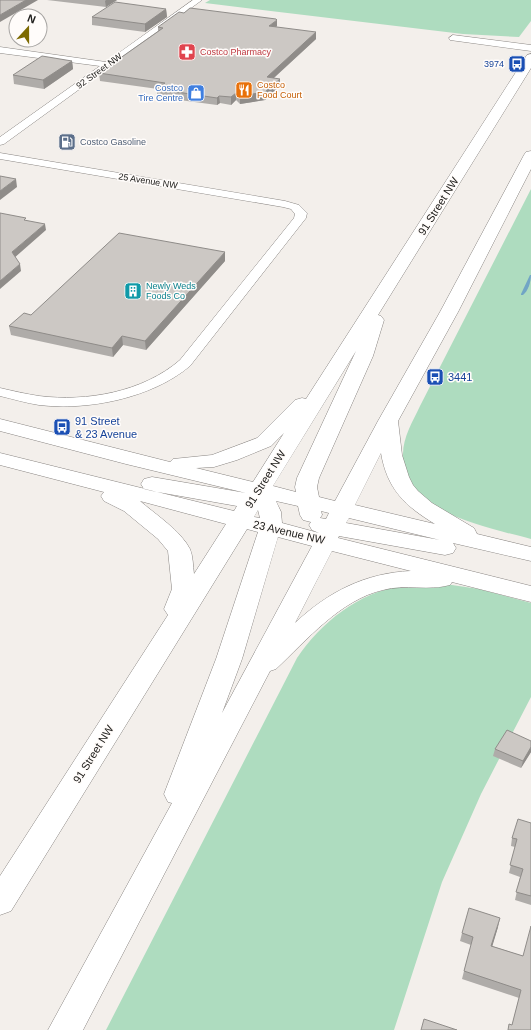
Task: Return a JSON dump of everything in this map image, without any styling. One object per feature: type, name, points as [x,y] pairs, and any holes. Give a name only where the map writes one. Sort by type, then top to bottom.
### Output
[{"type":"main road","name":"91 Street NW","points":[[0,902],[164,641],[260,511],[335,370],[531,58]]},
{"type":"main road","points":[[65,1030],[257,672],[322,518],[388,421],[448,312],[531,154]]},
{"type":"main road","points":[[322,518],[306,487],[308,478],[364,356],[384,292]]},
{"type":"main road","points":[[133,460],[183,464],[214,461],[264,442],[335,370]]},
{"type":"main road","points":[[388,421],[393,465],[400,484],[406,492],[418,504],[448,521],[479,542]]},
{"type":"main road","name":"23 Avenue NW","points":[[0,425],[133,460],[260,511]]},
{"type":"main road","points":[[0,455],[260,511],[322,518],[531,564]]},
{"type":"main road","name":"23 Avenue NW","points":[[0,459],[75,478],[260,511],[322,518],[479,542],[531,554]]},
{"type":"main road","points":[[75,478],[132,506],[166,534],[179,550],[184,589],[165,633],[164,641]]},
{"type":"main road","points":[[137,896],[213,702],[233,644],[260,511]]},
{"type":"main road","name":"23 Avenue NW","points":[[322,518],[480,581],[531,594]]},
{"type":"main road","points":[[257,672],[325,610],[341,599],[367,586],[398,579],[480,581]]},
{"type":"street","name":"92 Street NW","points":[[0,142],[198,0]]},
{"type":"street","points":[[531,44],[454,37],[531,48]]},
{"type":"street","points":[[0,50],[108,65]]},
{"type":"street","name":"25 Avenue NW","points":[[0,156],[221,192],[285,204],[296,207],[301,213],[300,218],[185,363],[165,378],[135,390],[108,397],[69,402],[44,401],[0,392]]},
{"type":"green space","points":[[210,0],[531,0],[531,21],[519,37],[463,34],[205,3]]},
{"type":"green space","points":[[531,189],[531,539],[467,521],[435,506],[422,497],[412,486],[404,463],[403,448],[420,406]]},
{"type":"green space","points":[[445,584],[479,589],[531,603],[531,697],[481,794],[442,882],[394,1030],[106,1030],[297,658],[317,633],[329,621],[356,602],[387,589],[403,586]]},
{"type":"building","points":[[0,0],[26,0],[12,8],[8,8],[8,10],[0,15]]},
{"type":"building","points":[[115,2],[166,9],[145,24],[92,17]]},
{"type":"building","points":[[190,8],[276,19],[277,20],[269,26],[316,32],[267,77],[280,79],[265,92],[240,96],[236,93],[231,97],[219,96],[217,98],[157,89],[165,83],[99,73],[163,28],[158,27],[179,12],[184,13]]},
{"type":"building","points":[[42,56],[72,61],[43,80],[13,75]]},
{"type":"building","points":[[0,176],[16,179],[0,191]]},
{"type":"building","points":[[0,213],[26,218],[24,220],[45,224],[12,252],[20,264],[0,281]]},
{"type":"building","name":"Newly Weds Foods Co","points":[[119,233],[225,252],[145,341],[122,336],[112,348],[9,326],[24,313],[31,315]]},
{"type":"building","points":[[507,730],[531,741],[531,747],[523,761],[495,749]]},
{"type":"building","points":[[518,819],[531,823],[531,896],[516,892],[523,869],[510,865],[517,839],[512,838]]},
{"type":"building","points":[[469,908],[500,918],[491,946],[523,956],[531,926],[531,1030],[508,1030],[509,1024],[512,1025],[521,990],[464,971],[473,937],[462,933]]},
{"type":"building","points":[[424,1019],[457,1030],[421,1030]]},
{"type":"waterway","points":[[523,294],[531,276]]},
{"type":"place","name":"Costco Pharmacy","points":[[187,52]]},
{"type":"place","name":"3974","points":[[517,64]]},
{"type":"place","name":"Costco Food Court","points":[[244,90]]},
{"type":"place","name":"Costco Tire Centre","points":[[196,93]]},
{"type":"place","name":"Costco Gasoline","points":[[67,142]]},
{"type":"place","name":"Newly Weds Foods Co","points":[[133,291]]},
{"type":"place","name":"3441","points":[[435,377]]},
{"type":"place","name":"91 Street & 23 Avenue","points":[[62,427]]}]
